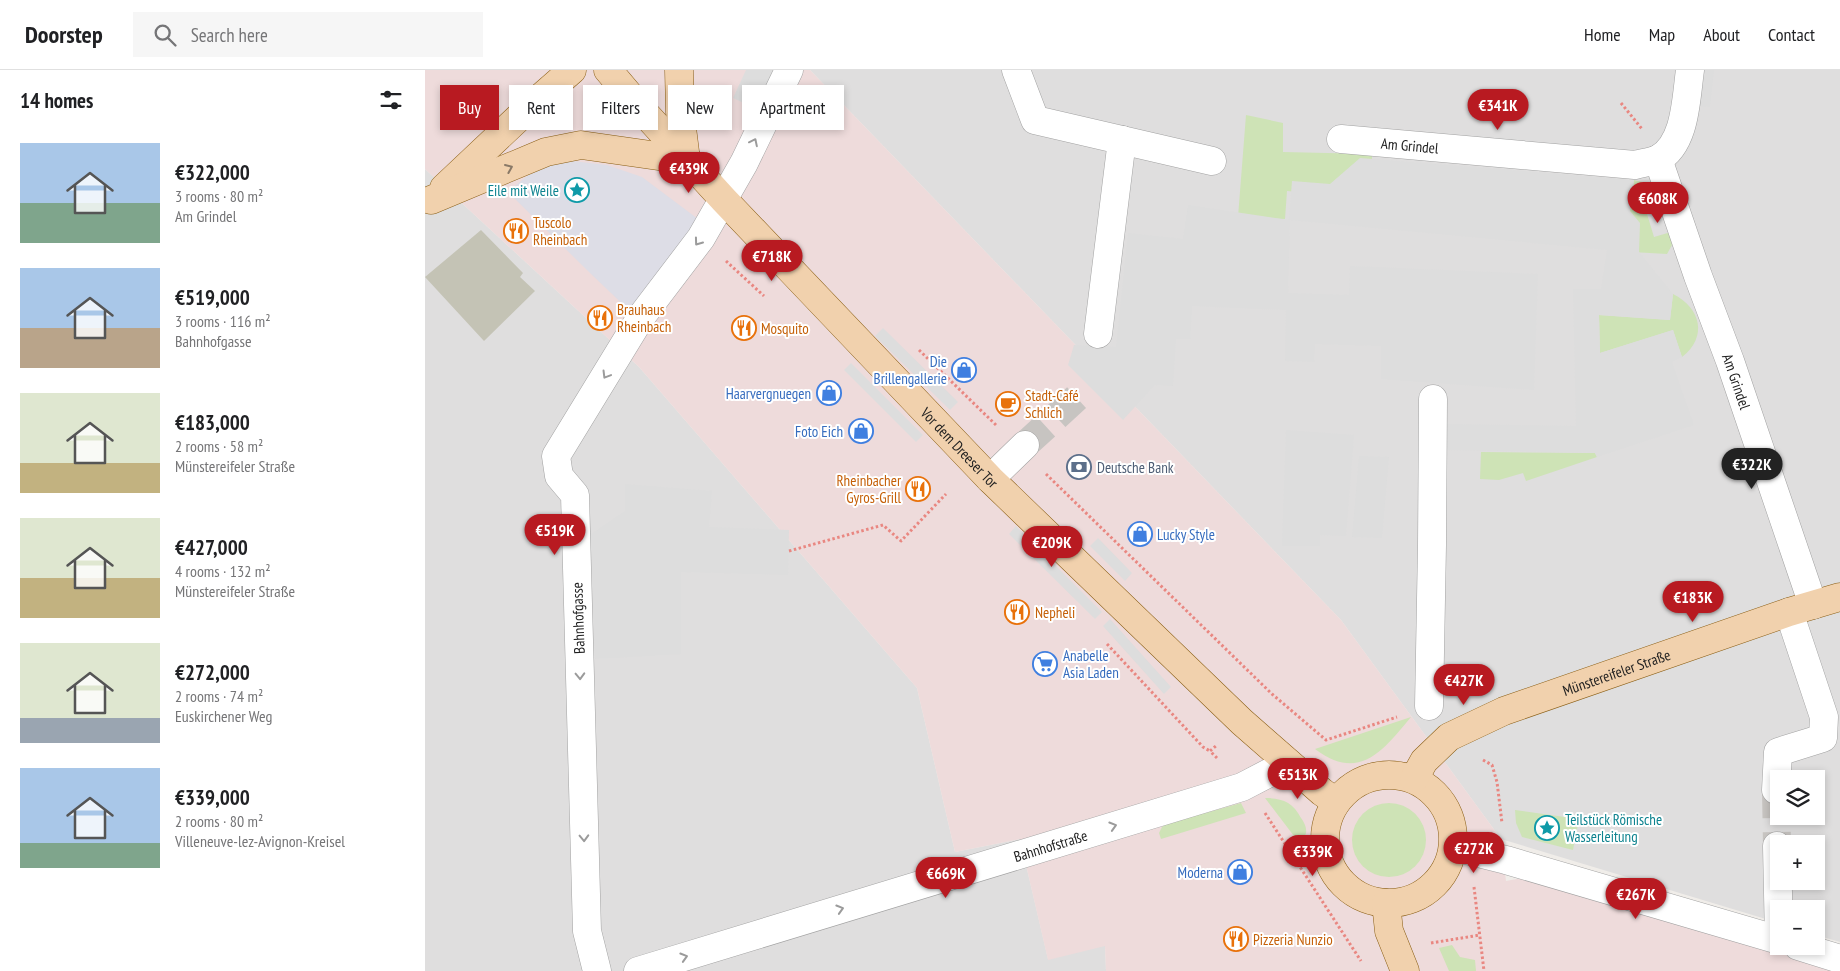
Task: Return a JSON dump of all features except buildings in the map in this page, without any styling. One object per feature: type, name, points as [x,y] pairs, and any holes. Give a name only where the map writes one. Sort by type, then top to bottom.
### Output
[{"type":"main road","points":[[428,203],[572,70]]},
{"type":"main road","name":"Vor dem Dreeser Tor","points":[[608,70],[685,160],[990,479],[1235,715],[1288,763],[1336,802]]},
{"type":"main road","points":[[428,203],[546,152],[581,145],[685,160],[680,112],[679,70]]},
{"type":"main road","name":"Münstereifeler Straße","points":[[1414,779],[1424,761],[1449,737],[1503,711],[1840,597]]},
{"type":"main road","points":[[1380,775],[1397,775],[1414,779],[1437,795],[1451,819],[1454,847],[1442,877],[1418,897],[1386,903],[1367,899],[1350,890],[1336,876],[1328,858],[1325,839],[1328,820],[1336,802],[1348,789],[1363,780],[1380,775]]},
{"type":"main road","points":[[1386,903],[1389,931],[1402,965]]},
{"type":"street","name":"Bahnhofgasse","points":[[597,971],[587,930],[575,495],[559,476],[556,456],[641,317],[701,238],[723,200],[789,70]]},
{"type":"street","points":[[1016,70],[1035,120],[1212,161]]},
{"type":"street","points":[[1658,159],[1670,148],[1683,124],[1690,70]]},
{"type":"street","name":"Am Grindel","points":[[1341,139],[1635,165],[1658,159],[1698,276],[1730,361],[1801,609],[1824,717],[1823,738],[1778,752],[1777,770]]},
{"type":"street","points":[[1098,334],[1122,140]]},
{"type":"street","points":[[1429,706],[1433,398]]},
{"type":"street","points":[[990,479],[1025,445]]},
{"type":"street","name":"Bahnhofstraße","points":[[638,971],[1243,786],[1288,763]]},
{"type":"street","points":[[1454,847],[1506,860],[1770,937]]},
{"type":"street","points":[[1825,954],[1840,959]]},
{"type":"path","points":[[789,551],[883,525],[901,542],[947,494]]},
{"type":"path","points":[[1487,762],[1493,766],[1497,782],[1502,827]]},
{"type":"path","points":[[1243,786],[1262,808],[1366,968],[1402,965],[1433,942],[1480,935]]},
{"type":"path","points":[[1474,885],[1484,971]]},
{"type":"shaded area","points":[[425,70],[810,70],[824,85],[742,85],[742,130],[844,130],[844,105],[1341,620],[1501,839],[1506,881],[1522,878],[1770,951],[1770,955],[1785,955],[1840,971],[1106,971],[1105,946],[1048,960],[1020,839],[955,852],[917,688],[639,367],[425,169]]},
{"type":"shaded area","points":[[746,70],[781,70],[774,85],[742,85],[742,102],[733,98]]},
{"type":"shaded area","points":[[810,70],[1840,70],[1840,942],[1825,938],[1825,900],[1770,900],[1770,920],[1501,839],[1341,620],[844,105],[844,85],[824,85]]},
{"type":"shaded area","points":[[1703,70],[1714,70],[1710,107],[1698,106]]},
{"type":"shaded area","points":[[1360,158],[1634,180],[1630,211],[1640,223],[1639,252],[1673,294],[1670,320],[1599,315],[1600,353],[1673,330],[1682,357],[1672,362],[1694,425],[1597,457],[1595,453],[1445,450],[1447,424],[1576,426],[1573,289],[1601,289],[1607,250],[1290,220],[1288,293],[1349,295],[1350,266],[1538,274],[1534,390],[1381,379],[1381,346],[1315,344],[1314,362],[1285,361],[1286,310],[1192,306],[1190,339],[1176,339],[1173,386],[1155,385],[1123,420],[1068,365],[1074,345],[1116,347],[1128,233],[1183,239],[1188,205],[1289,220],[1292,181],[1330,184]]},
{"type":"shaded area","points":[[564,160],[607,165],[642,177],[698,219],[632,313],[508,192],[533,171]]},
{"type":"shaded area","points":[[425,169],[639,367],[917,688],[955,852],[1020,839],[1048,959],[1105,945],[1106,971],[425,971]]},
{"type":"shaded area","points":[[481,230],[523,273],[520,277],[535,291],[484,341],[425,277]]},
{"type":"shaded area","points":[[883,328],[958,402],[950,410],[875,336]]},
{"type":"shaded area","points":[[851,363],[923,435],[916,442],[844,370]]},
{"type":"shaded area","points":[[1286,430],[1354,435],[1346,536],[1320,535],[1320,546],[1282,546]]},
{"type":"shaded area","points":[[1359,456],[1389,457],[1382,538],[1352,537]]},
{"type":"shaded area","points":[[625,484],[712,491],[709,527],[789,530],[788,575],[681,572],[681,654],[595,659],[590,535],[625,511]]},
{"type":"shaded area","points":[[1016,526],[1102,612],[1095,619],[1009,534]]},
{"type":"shaded area","points":[[1098,538],[1132,573],[1125,581],[1090,546]]},
{"type":"shaded area","points":[[1110,619],[1171,687],[1164,694],[1103,626]]},
{"type":"green space","points":[[1246,115],[1283,123],[1283,152],[1372,154],[1372,186],[1620,221],[1287,191],[1285,219],[1238,217]]},
{"type":"green space","points":[[1634,180],[1642,182],[1648,187],[1640,191],[1654,237],[1671,232],[1672,245],[1667,254],[1632,252],[1630,211]]},
{"type":"green space","points":[[1673,294],[1690,307],[1698,323],[1695,341],[1682,357],[1673,330],[1600,353],[1599,315],[1670,320]]},
{"type":"green space","points":[[1481,452],[1595,453],[1597,457],[1526,481],[1523,473],[1499,480],[1480,479]]},
{"type":"green space","points":[[1411,717],[1379,751],[1369,759],[1357,763],[1344,763],[1331,759],[1315,749]]},
{"type":"green space","points":[[1265,798],[1282,800],[1291,805],[1298,813],[1306,829],[1306,834],[1300,844]]},
{"type":"green space","points":[[1241,803],[1246,813],[1161,839],[1159,833],[1166,824]]},
{"type":"green space","points":[[1389,803],[1403,806],[1415,814],[1423,826],[1426,840],[1423,854],[1415,866],[1403,874],[1389,877],[1375,874],[1363,866],[1355,854],[1352,840],[1355,826],[1363,814],[1375,806]]},
{"type":"green space","points":[[1515,810],[1579,819],[1573,850],[1522,837],[1516,823]]},
{"type":"green space","points":[[1452,945],[1460,957],[1475,960],[1476,971],[1449,971],[1439,948]]},
{"type":"tunnel","points":[[1025,445],[1086,389]]},
{"type":"tunnel","points":[[1777,825],[1777,835]]},
{"type":"place","name":"Eile mit Weile","points":[[577,190]]},
{"type":"place","name":"Tuscolo Rheinbach","points":[[516,231]]},
{"type":"place","name":"Brauhaus Rheinbach","points":[[600,318]]},
{"type":"place","name":"Mosquito","points":[[744,328]]},
{"type":"place","name":"Die Brillengallerie","points":[[964,370]]},
{"type":"place","name":"Haarvergnuegen","points":[[829,393]]},
{"type":"place","name":"Stadt-Café Schlich","points":[[1008,404]]},
{"type":"place","name":"Foto Eich","points":[[861,431]]},
{"type":"place","name":"Deutsche Bank","points":[[1079,467]]},
{"type":"place","name":"Rheinbacher Gyros-Grill","points":[[918,489]]},
{"type":"place","name":"Lucky Style","points":[[1140,534]]},
{"type":"place","name":"Nepheli","points":[[1017,612]]},
{"type":"place","name":"Anabelle Asia Laden","points":[[1045,664]]},
{"type":"place","name":"Teilstück Römische Wasserleitung","points":[[1547,828]]},
{"type":"place","name":"Moderna","points":[[1240,872]]},
{"type":"place","name":"Pizzeria Nunzio","points":[[1236,939]]}]
